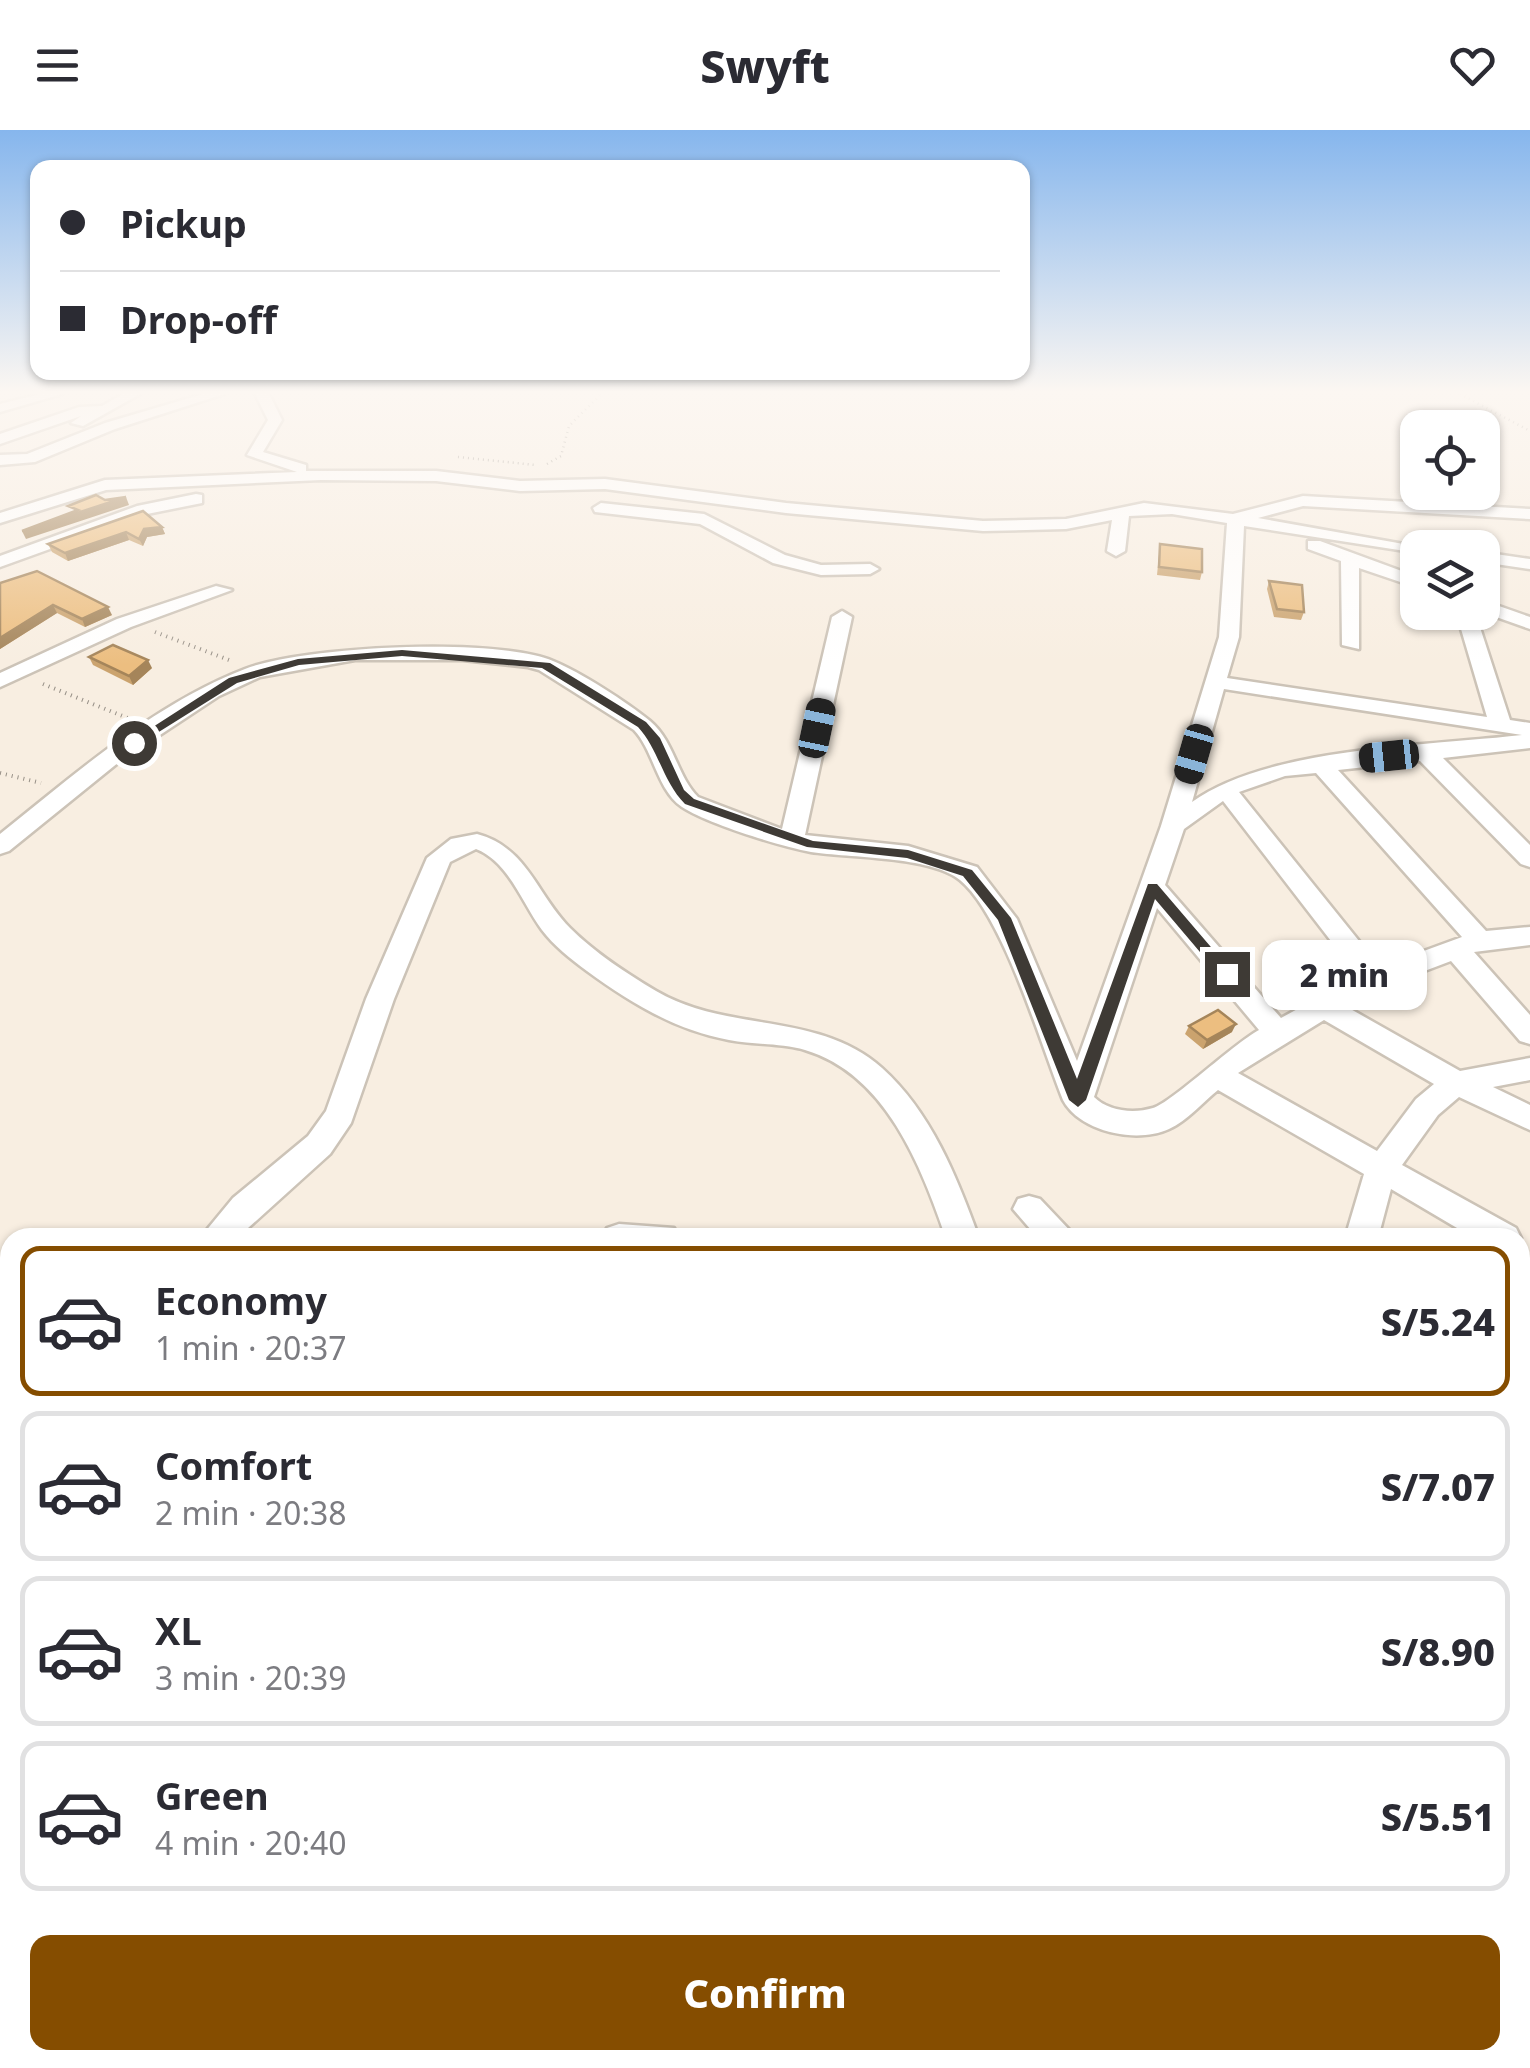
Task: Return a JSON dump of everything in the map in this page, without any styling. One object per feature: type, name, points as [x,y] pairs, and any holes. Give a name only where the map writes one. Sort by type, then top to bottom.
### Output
[{"type":"street","points":[[0,518],[105,485],[159,484]]},
{"type":"street","points":[[0,562],[159,505],[238,495],[282,484]]},
{"type":"street","points":[[507,484],[586,484]]},
{"type":"street","points":[[607,484],[775,529]]},
{"type":"street","points":[[1236,518],[1303,501],[1530,514]]},
{"type":"street","points":[[601,508],[775,529],[1066,524],[1121,512],[1172,509],[1400,545]]},
{"type":"street","points":[[1116,551],[1121,512]]},
{"type":"street","points":[[1078,1100],[1174,826],[1229,638],[1236,518]]},
{"type":"street","points":[[1270,526],[1400,577]]},
{"type":"street","points":[[775,529],[779,560],[822,570],[870,569]]},
{"type":"street","points":[[1350,559],[1352,646]]},
{"type":"street","points":[[1500,560],[1530,566]]},
{"type":"street","points":[[8,677],[124,623],[222,590]]},
{"type":"street","points":[[1500,612],[1530,623]]},
{"type":"street","points":[[792,839],[842,617]]},
{"type":"street","points":[[1471,630],[1500,724]]},
{"type":"street","points":[[0,846],[68,790],[156,729],[212,692],[254,672],[371,653],[464,654],[546,665],[642,725],[654,738],[679,791],[690,802],[792,839],[908,854],[968,873],[1004,918],[1078,1100],[1094,1116],[1112,1121],[1161,1120],[1216,1074],[1277,1032],[1375,979],[1467,943],[1530,936]]},
{"type":"street","points":[[1216,682],[1530,730]]},
{"type":"street","points":[[1174,826],[1226,789],[1319,762],[1530,742]]},
{"type":"street","points":[[1424,752],[1530,860]]},
{"type":"street","points":[[1319,762],[1467,943],[1530,1034]]},
{"type":"street","points":[[1226,789],[1375,979]]},
{"type":"street","points":[[225,1228],[319,1145],[340,1115],[380,1000],[439,858],[449,849],[482,844],[499,848],[510,857],[530,896],[578,950],[662,1008],[702,1025],[819,1044],[878,1083],[911,1123],[940,1172],[960,1228]]},
{"type":"street","points":[[1152,887],[1277,1032]]},
{"type":"street","points":[[1324,1007],[1456,1083],[1530,1118]]},
{"type":"street","points":[[1364,1228],[1381,1170],[1427,1106],[1456,1083],[1530,1070]]},
{"type":"street","points":[[1216,1074],[1486,1228]]},
{"type":"street","points":[[1029,1209],[1050,1228]]},
{"type":"path","points":[[124,623],[177,638],[254,672]]},
{"type":"path","points":[[8,677],[156,729]]},
{"type":"path","points":[[0,773],[68,790]]},
{"type":"building","points":[[96,495],[105,500],[126,497],[22,531],[78,510],[68,506]]},
{"type":"building","points":[[143,511],[162,527],[144,529],[139,539],[126,532],[65,553],[48,544]]},
{"type":"building","points":[[1160,544],[1202,549],[1202,572],[1159,567]]},
{"type":"building","points":[[37,571],[108,607],[82,619],[53,605],[0,638],[0,583]]},
{"type":"building","points":[[1269,581],[1302,585],[1304,612],[1277,609]]},
{"type":"building","points":[[113,645],[148,660],[129,676],[89,657]]},
{"type":"building","points":[[1218,1010],[1236,1024],[1207,1040],[1189,1026]]},
{"type":"route","points":[[134,743],[233,681],[298,662],[355,654],[402,653],[528,661],[546,665],[642,725],[654,738],[679,791],[702,808],[730,815],[775,835],[812,844],[908,854],[968,873],[1004,918],[1025,979],[1078,1100],[1152,887],[1227,974]]}]
